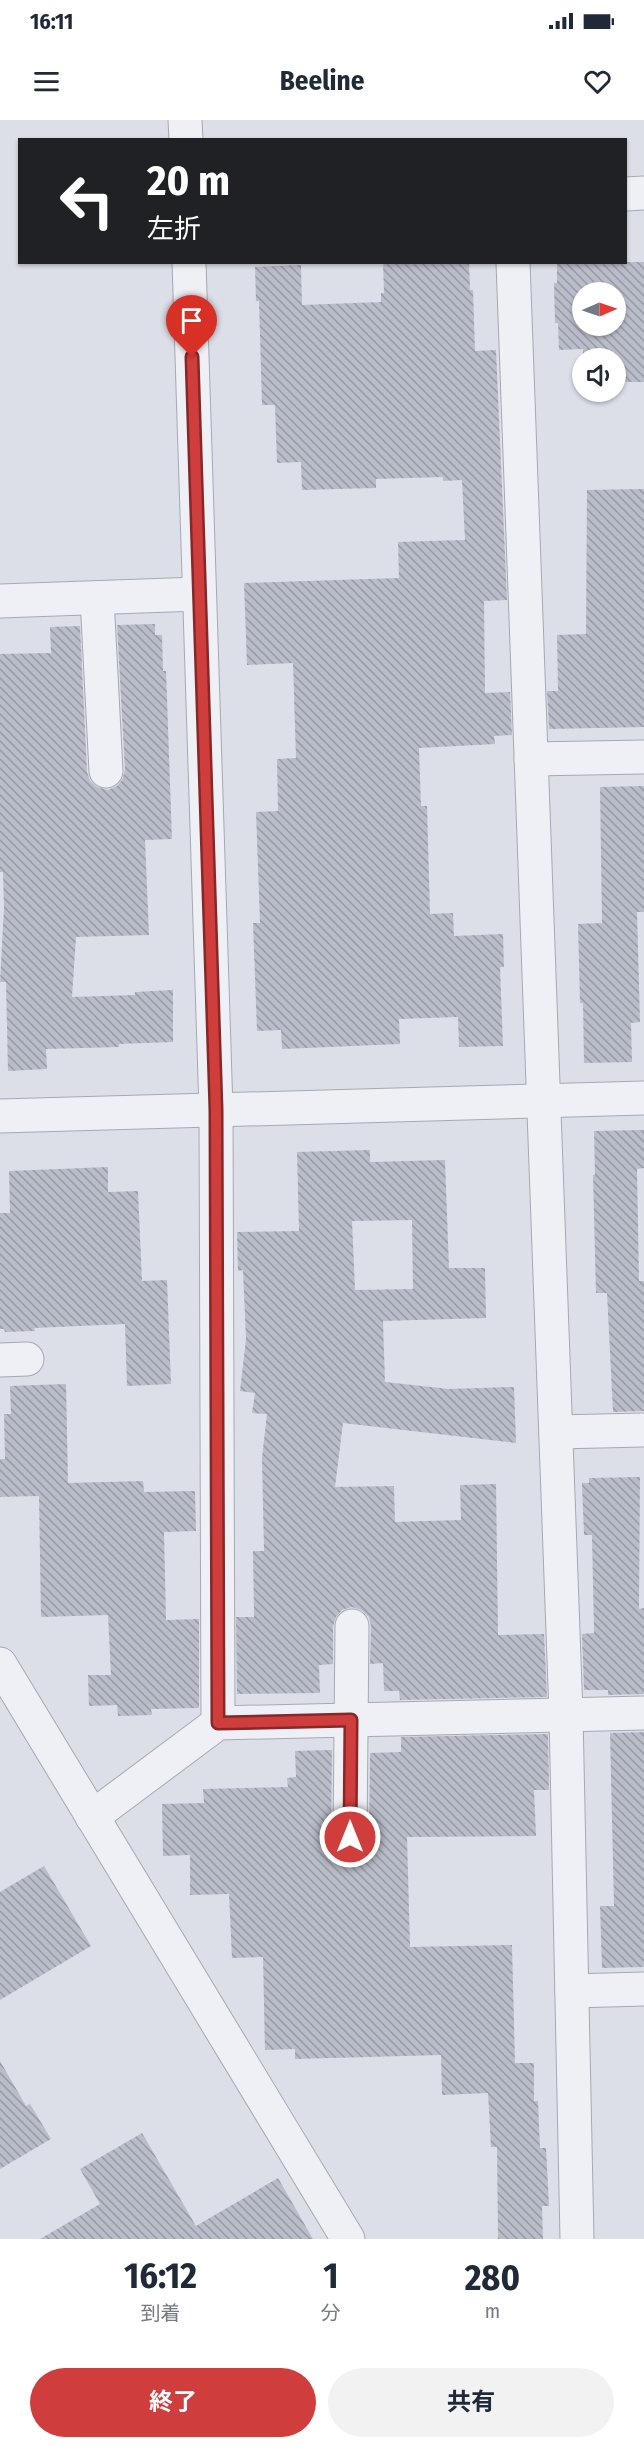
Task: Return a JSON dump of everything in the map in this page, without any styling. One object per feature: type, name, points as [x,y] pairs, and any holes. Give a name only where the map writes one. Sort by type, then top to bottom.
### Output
[{"type":"street","points":[[185,120],[186,138]]},
{"type":"street","points":[[627,194],[644,194]]},
{"type":"street","points":[[189,264],[216,1110],[218,1723]]},
{"type":"street","points":[[513,264],[566,1714],[577,2239]]},
{"type":"street","points":[[0,601],[199,594]]},
{"type":"street","points":[[97,598],[106,771]]},
{"type":"street","points":[[531,759],[644,757]]},
{"type":"street","points":[[0,1116],[644,1098]]},
{"type":"street","points":[[556,1432],[644,1430]]},
{"type":"street","points":[[350,1837],[352,1626]]},
{"type":"street","points":[[2,1674],[93,1817],[348,2239]]},
{"type":"street","points":[[93,1817],[218,1723],[644,1713]]},
{"type":"street","points":[[572,1991],[644,1989]]},
{"type":"building","points":[[644,262],[644,382],[626,382],[626,348],[559,350],[558,323],[555,323],[554,283],[557,283],[557,264]]},
{"type":"building","points":[[383,264],[469,264],[470,290],[473,290],[475,351],[496,350],[507,600],[484,601],[485,693],[510,692],[512,735],[494,736],[495,744],[419,748],[421,806],[427,806],[430,914],[453,913],[454,936],[503,934],[504,967],[500,967],[503,1046],[459,1047],[458,1017],[399,1019],[400,1044],[282,1049],[281,1030],[257,1031],[253,923],[260,923],[256,812],[278,811],[277,759],[296,758],[293,663],[247,665],[244,583],[399,578],[398,542],[465,540],[462,480],[443,481],[443,477],[376,479],[376,488],[302,490],[301,462],[277,463],[275,405],[262,405],[259,301],[256,301],[255,267],[301,265],[302,305],[381,302],[381,293],[384,293]]},
{"type":"building","points":[[644,489],[644,727],[549,729],[547,691],[558,691],[557,635],[586,634],[587,490]]},
{"type":"building","points":[[155,624],[155,635],[162,635],[163,671],[166,671],[172,839],[145,840],[149,935],[76,937],[72,997],[135,995],[135,992],[173,990],[173,1042],[119,1044],[119,1047],[46,1049],[47,1069],[8,1071],[6,982],[0,982],[4,908],[3,872],[0,872],[0,654],[51,653],[50,627],[80,626],[87,772],[90,781],[97,787],[108,790],[117,786],[125,770],[117,625]]},
{"type":"building","points":[[644,786],[644,912],[637,912],[640,1022],[631,1023],[632,1062],[584,1063],[578,924],[602,923],[600,787]]},
{"type":"building","points":[[644,1130],[644,1168],[637,1169],[639,1281],[644,1281],[644,1411],[613,1412],[607,1293],[596,1293],[594,1131]]},
{"type":"building","points":[[370,1150],[370,1162],[445,1160],[449,1268],[485,1268],[486,1318],[383,1321],[385,1382],[449,1389],[514,1387],[516,1443],[343,1423],[335,1487],[394,1486],[395,1522],[461,1520],[460,1485],[496,1484],[498,1635],[544,1634],[547,1697],[400,1700],[399,1691],[384,1691],[383,1663],[370,1664],[371,1626],[369,1617],[361,1610],[352,1607],[342,1610],[336,1617],[333,1626],[333,1664],[319,1665],[320,1693],[237,1694],[236,1617],[254,1617],[253,1551],[264,1551],[262,1458],[267,1414],[252,1413],[255,1393],[240,1391],[246,1339],[243,1270],[238,1271],[237,1232],[299,1231],[297,1152]],"holes":[[[412,1220],[413,1289],[355,1290],[352,1221]]]},
{"type":"building","points":[[108,1167],[108,1192],[138,1191],[142,1281],[167,1280],[171,1384],[127,1386],[125,1324],[34,1328],[35,1331],[5,1332],[4,1329],[0,1329],[0,1213],[10,1213],[9,1171]]},
{"type":"building","points":[[66,1384],[68,1483],[143,1481],[144,1492],[195,1491],[196,1531],[164,1532],[166,1620],[199,1619],[199,1708],[151,1709],[152,1715],[118,1716],[117,1705],[89,1706],[88,1675],[111,1675],[108,1615],[41,1617],[39,1496],[0,1497],[0,1459],[5,1459],[4,1414],[11,1414],[10,1386]]},
{"type":"building","points":[[640,1477],[639,1609],[644,1608],[644,1694],[608,1695],[608,1690],[584,1690],[582,1634],[594,1633],[592,1535],[584,1535],[582,1483],[589,1483],[589,1478]]},
{"type":"building","points":[[644,1732],[644,1967],[602,1968],[600,1906],[614,1906],[610,1733]]},
{"type":"building","points":[[548,1734],[549,1790],[534,1790],[536,1836],[407,1837],[410,1947],[512,1945],[515,2063],[534,2063],[534,2101],[538,2101],[540,2148],[546,2148],[549,2206],[542,2206],[543,2239],[498,2239],[497,2147],[491,2147],[488,2093],[442,2095],[441,2055],[295,2059],[295,2049],[265,2050],[263,1957],[232,1958],[229,1894],[190,1895],[190,1855],[163,1856],[162,1804],[204,1803],[203,1789],[288,1787],[287,1778],[296,1777],[295,1751],[332,1750],[331,1837],[334,1847],[340,1853],[350,1856],[359,1854],[366,1847],[369,1838],[370,1753],[401,1752],[401,1737]]},
{"type":"building","points":[[44,1866],[91,1946],[0,2000],[0,1892]]},
{"type":"building","points":[[0,2061],[26,2106],[30,2104],[51,2139],[0,2169]]},
{"type":"building","points":[[142,2133],[196,2226],[278,2178],[313,2239],[40,2239],[100,2204],[80,2169]]},
{"type":"route","points":[[192,357],[216,1110],[218,1723],[351,1720],[350,1837]]}]
